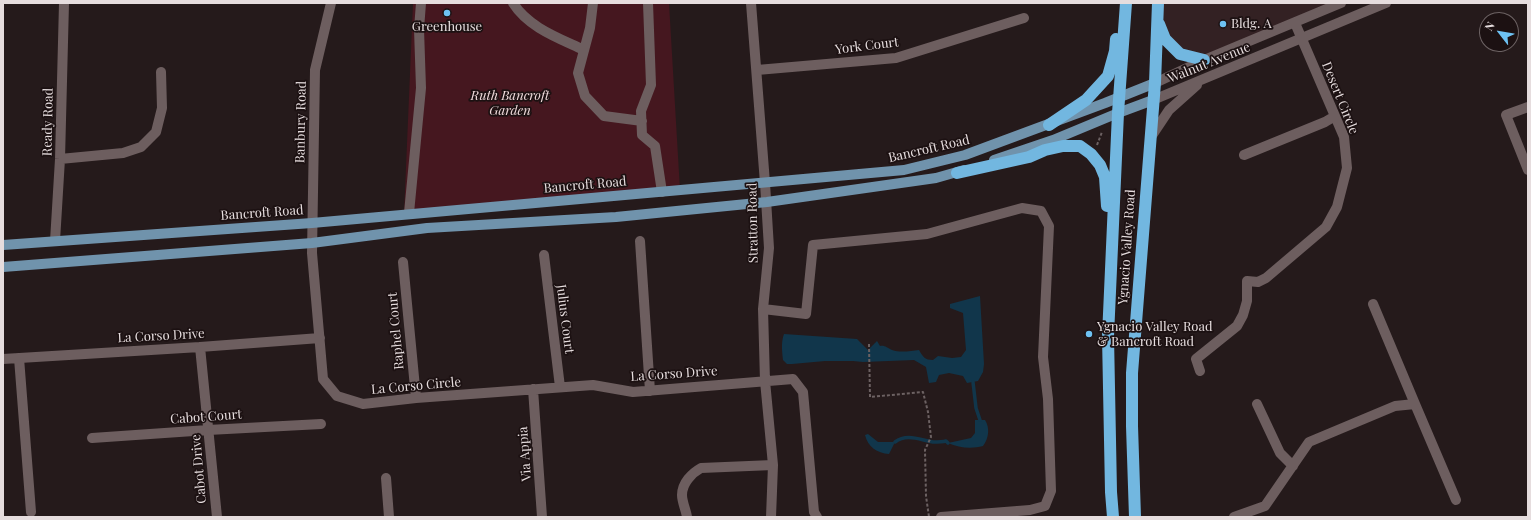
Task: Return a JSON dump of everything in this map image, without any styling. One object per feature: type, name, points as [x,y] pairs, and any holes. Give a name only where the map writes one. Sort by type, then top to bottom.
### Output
[{"type":"highway","points":[[1049,125],[1086,100],[1108,76],[1115,51],[1117,23],[1123,3]]},
{"type":"highway","name":"Ygnacio Valley Road","points":[[1113,517],[1111,492],[1108,336],[1118,113],[1126,3]]},
{"type":"highway","name":"Ygnacio Valley Road","points":[[1135,517],[1132,373],[1153,100],[1158,3]]},
{"type":"highway","points":[[1157,19],[1165,39],[1180,54],[1204,60]]},
{"type":"highway","points":[[957,173],[1029,158],[1045,150],[1057,147],[1080,146],[1095,158],[1105,177],[1111,260]]},
{"type":"main road","name":"Bancroft Road","points":[[3,245],[312,223],[409,213],[904,170],[965,155],[1119,98],[1154,82]]},
{"type":"main road","name":"Bancroft Road","points":[[3,267],[312,243],[427,228],[616,217],[767,202],[936,178],[957,173],[1053,140],[1153,100]]},
{"type":"street","name":"Ready Road","points":[[55,241],[60,159],[64,3]]},
{"type":"street","name":"Banbury Road","points":[[312,243],[315,70],[330,3]]},
{"type":"street","points":[[409,213],[421,88],[419,29],[421,3]]},
{"type":"street","points":[[513,3],[530,23],[584,50]]},
{"type":"street","points":[[593,3],[590,28],[578,73],[585,96],[604,116],[642,121]]},
{"type":"street","points":[[648,3],[652,85],[641,111],[642,135],[655,146],[662,192]]},
{"type":"street","name":"Stratton Road","points":[[750,3],[766,183],[769,248],[763,309],[765,380],[773,466],[771,517]]},
{"type":"street","name":"Walnut Avenue","points":[[1154,82],[1295,23],[1329,5],[1341,3]]},
{"type":"street","name":"Walnut Avenue","points":[[1153,100],[1386,3]]},
{"type":"street","name":"York Court","points":[[756,70],[896,58],[1024,18]]},
{"type":"street","name":"Desert Circle","points":[[1200,371],[1196,359],[1237,326],[1243,316],[1247,302],[1247,281],[1258,282],[1266,278],[1326,227],[1337,207],[1347,168],[1344,137],[1295,23]]},
{"type":"street","points":[[60,159],[123,153],[141,147],[156,132],[162,108],[161,72]]},
{"type":"street","points":[[1150,139],[1168,110],[1203,79]]},
{"type":"street","points":[[1528,107],[1506,115],[1528,170]]},
{"type":"street","points":[[1244,155],[1325,122],[1335,116]]},
{"type":"street","points":[[763,309],[806,314],[813,245],[927,234],[1022,208],[1040,212],[1049,226],[1043,357],[1048,399],[1051,491],[1045,506],[1030,510],[941,517]]},
{"type":"street","points":[[640,241],[650,391]]},
{"type":"street","name":"La Corso Circle","points":[[312,243],[323,379],[338,396],[363,404],[416,398],[560,387]]},
{"type":"street","name":"Julius Court","points":[[544,255],[560,387]]},
{"type":"street","name":"Raphel Court","points":[[403,262],[416,398]]},
{"type":"street","points":[[1373,304],[1414,404],[1456,500]]},
{"type":"street","name":"La Corso Drive","points":[[3,359],[320,338]]},
{"type":"street","name":"Cabot Drive","points":[[200,347],[217,517]]},
{"type":"street","points":[[19,358],[31,512]]},
{"type":"street","name":"La Corso Drive","points":[[560,387],[593,384],[633,392],[765,380],[793,379],[803,392],[814,512],[817,517]]},
{"type":"street","name":"Via Appia","points":[[532,389],[542,517]]},
{"type":"street","points":[[1257,404],[1280,454],[1292,466]]},
{"type":"street","points":[[1234,517],[1265,506],[1309,442],[1395,406],[1414,404]]},
{"type":"street","name":"Cabot Court","points":[[92,438],[321,424]]},
{"type":"street","points":[[688,517],[682,495],[683,487],[695,471],[701,468],[773,466]]},
{"type":"street","points":[[386,478],[389,517]]},
{"type":"path","points":[[1096,148],[1102,132]]},
{"type":"path","points":[[869,344],[868,367],[870,397],[923,392],[928,412],[931,437],[925,450],[926,496],[929,517]]},
{"type":"shaded area","points":[[1158,3],[1341,3],[1204,60],[1165,39]]},
{"type":"green space","name":"Ruth Bancroft Garden","points":[[413,3],[669,3],[680,190],[404,214]]},
{"type":"water","points":[[980,296],[984,364],[983,372],[978,381],[967,383],[963,376],[949,373],[939,375],[936,382],[929,383],[926,367],[914,360],[863,362],[825,361],[787,364],[783,360],[782,343],[784,334],[857,339],[868,350],[877,341],[880,346],[885,346],[895,351],[906,352],[919,350],[924,358],[930,360],[933,360],[938,356],[952,358],[961,357],[966,350],[963,313],[950,308],[950,304]]},
{"type":"water","points":[[975,420],[985,420],[988,426],[988,436],[983,446],[966,448],[948,443],[971,438],[975,433]]},
{"type":"water","points":[[868,434],[878,442],[895,442],[889,454],[874,449],[866,439],[865,435]]},
{"type":"waterway","points":[[973,382],[976,408],[980,420]]},
{"type":"waterway","points":[[895,442],[900,439],[909,438],[933,442],[946,441],[948,443]]},
{"type":"place","name":"Greenhouse","points":[[447,13]]},
{"type":"place","name":"Bldg. A","points":[[1223,24]]},
{"type":"place","name":"Ygnacio Valley Road & Bancroft Road","points":[[1089,334]]}]
